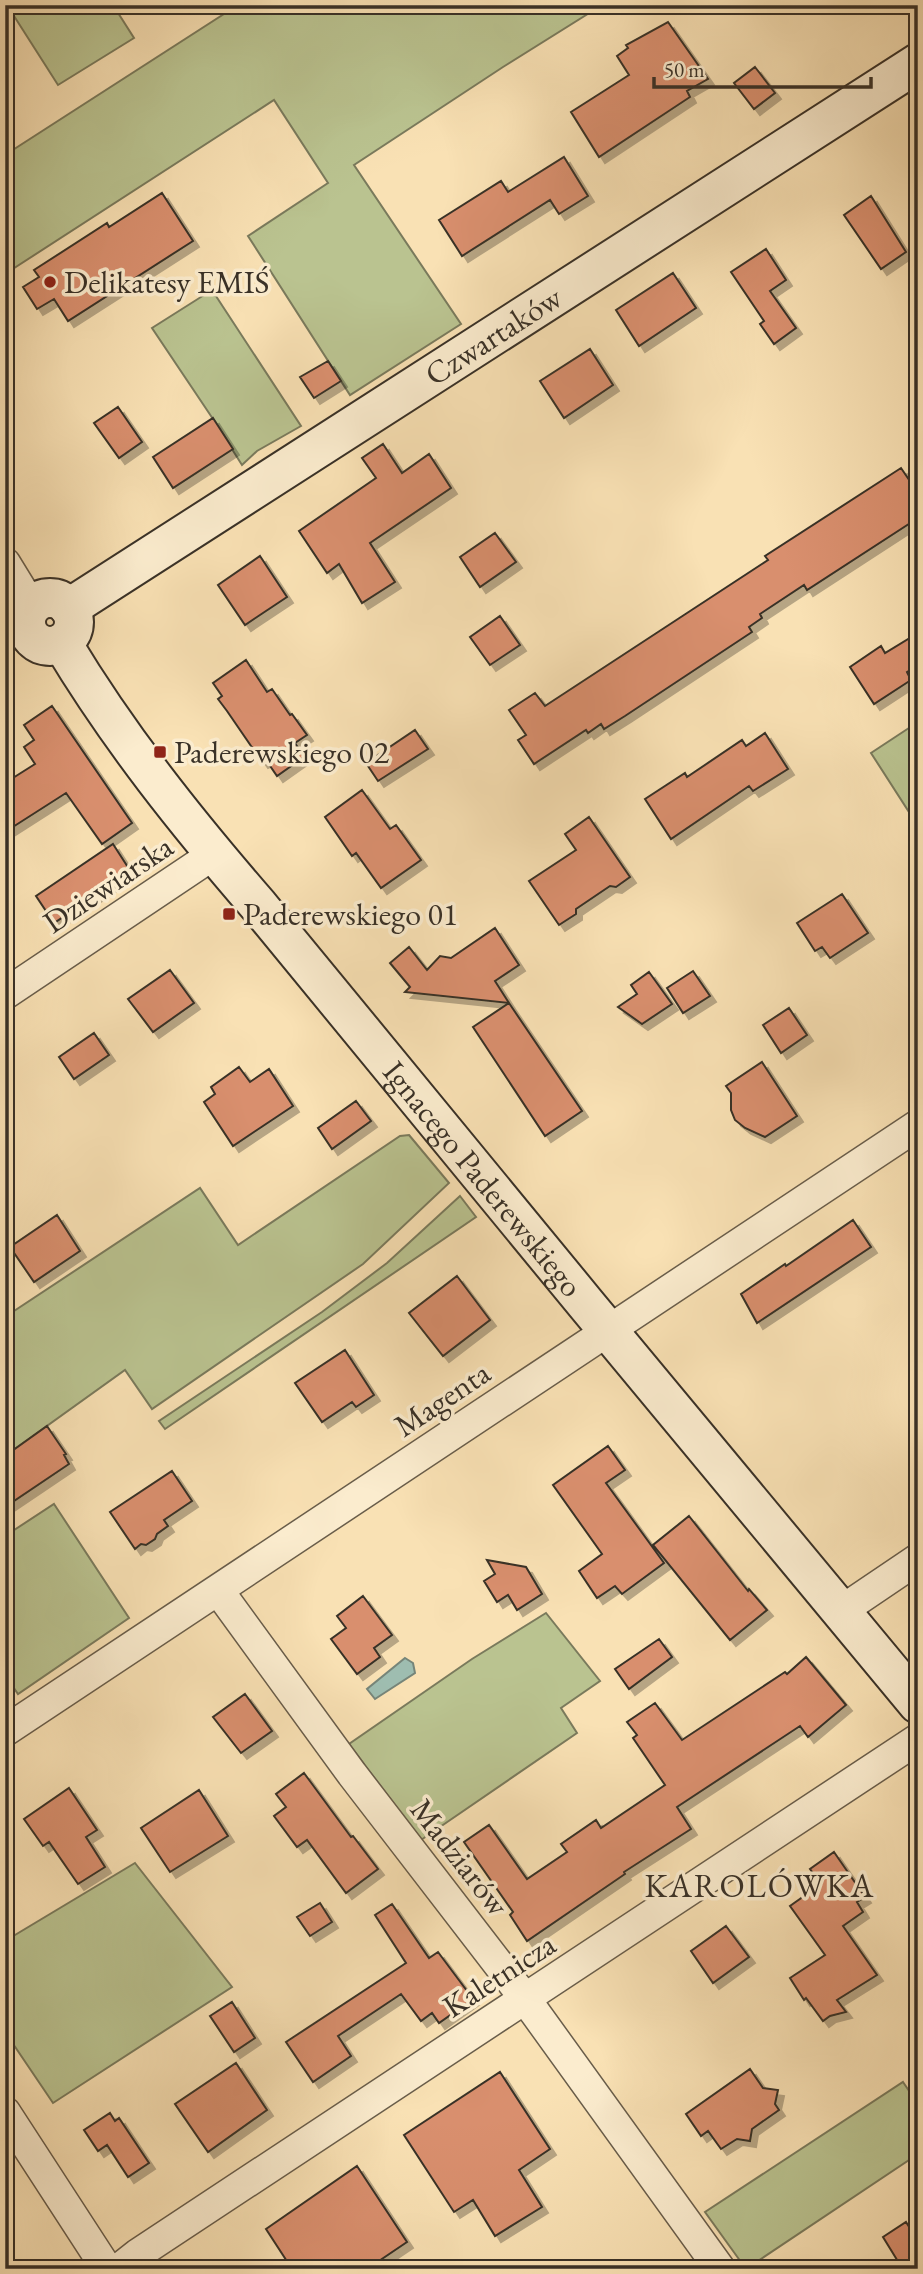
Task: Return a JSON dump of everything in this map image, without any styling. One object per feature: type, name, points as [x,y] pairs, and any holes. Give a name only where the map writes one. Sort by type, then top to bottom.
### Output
[{"type":"street","name":"Czwartaków","points":[[40,628],[918,63]]},
{"type":"street","name":"Ignacego Paderewskiego","points":[[5,563],[40,628],[214,854],[918,1704]]},
{"type":"street","name":"Dziewiarska","points":[[5,994],[214,854]]},
{"type":"street","name":"Magenta","points":[[5,1731],[918,1125]]},
{"type":"street","points":[[841,1611],[918,1559]]},
{"type":"street","name":"Madziarów","points":[[218,1590],[345,1765],[526,2000],[720,2269]]},
{"type":"street","name":"Kaletnicza","points":[[119,2269],[918,1739]]},
{"type":"street","points":[[5,2112],[107,2269]]},
{"type":"green space","points":[[7,5],[113,5],[134,38],[58,85]]},
{"type":"green space","points":[[238,5],[602,5],[354,165],[461,324],[350,395],[248,236],[328,183],[274,100],[5,274],[5,155]]},
{"type":"green space","points":[[212,290],[301,426],[257,451],[242,465],[152,328]]},
{"type":"green space","points":[[918,722],[918,826],[871,753]]},
{"type":"green space","points":[[409,1135],[449,1183],[363,1264],[152,1409],[125,1370],[5,1456],[5,1317],[200,1188],[238,1245],[400,1136]]},
{"type":"green space","points":[[460,1196],[476,1217],[165,1429],[159,1421],[322,1312],[387,1263]]},
{"type":"green space","points":[[54,1504],[129,1618],[18,1694],[5,1675],[5,1536]]},
{"type":"green space","points":[[546,1613],[600,1681],[561,1708],[577,1733],[421,1840],[349,1744],[472,1659]]},
{"type":"green space","points":[[135,1863],[232,1987],[53,2103],[5,2032],[5,1941]]},
{"type":"green space","points":[[903,2082],[918,2104],[918,2154],[746,2269],[705,2212]]},
{"type":"shaded area","points":[[405,1658],[413,1663],[415,1673],[375,1699],[367,1689]]},
{"type":"building","points":[[668,22],[708,79],[687,91],[690,97],[599,157],[571,112],[629,75],[617,56],[628,48],[626,45]]},
{"type":"building","points":[[755,67],[775,93],[754,109],[734,83]]},
{"type":"building","points":[[564,157],[588,196],[559,214],[550,200],[462,256],[439,220],[501,181],[508,192]]},
{"type":"building","points":[[162,193],[193,241],[68,321],[54,299],[37,309],[23,287],[39,277],[34,270],[107,223],[109,227]]},
{"type":"building","points":[[871,196],[906,252],[881,269],[844,215]]},
{"type":"building","points":[[766,249],[786,280],[770,291],[796,328],[774,344],[760,324],[764,321],[731,272]]},
{"type":"building","points":[[673,273],[696,308],[639,346],[616,310]]},
{"type":"building","points":[[590,349],[613,385],[564,418],[540,381]]},
{"type":"building","points":[[328,361],[341,381],[314,398],[300,377]]},
{"type":"building","points":[[118,407],[142,442],[119,458],[94,423]]},
{"type":"building","points":[[213,418],[233,449],[173,488],[153,457]]},
{"type":"building","points":[[383,444],[402,473],[429,454],[451,488],[370,543],[395,582],[362,603],[339,564],[327,573],[299,531],[376,478],[362,458]]},
{"type":"building","points":[[901,468],[918,493],[918,518],[807,590],[804,585],[760,614],[762,618],[749,627],[752,632],[625,716],[604,729],[601,724],[588,733],[586,730],[534,764],[518,740],[526,735],[509,710],[535,693],[545,706],[768,560],[765,556]]},
{"type":"building","points":[[495,533],[516,562],[480,587],[460,557]]},
{"type":"building","points":[[260,556],[287,597],[245,625],[218,585]]},
{"type":"building","points":[[500,616],[520,645],[490,665],[470,637]]},
{"type":"building","points":[[918,633],[918,665],[907,672],[911,680],[874,704],[850,667],[881,646],[885,653]]},
{"type":"building","points":[[246,660],[267,692],[272,689],[307,735],[295,743],[304,757],[277,776],[266,760],[262,762],[218,699],[222,696],[213,683]]},
{"type":"building","points":[[52,706],[132,823],[102,844],[66,793],[5,832],[5,783],[35,764],[24,747],[34,740],[24,725]]},
{"type":"building","points":[[415,730],[428,749],[378,781],[366,763]]},
{"type":"building","points":[[765,733],[788,769],[753,791],[749,786],[671,839],[645,799],[685,773],[687,777],[742,740],[746,746]]},
{"type":"building","points":[[362,790],[390,829],[396,825],[421,860],[381,888],[356,853],[352,856],[325,817]]},
{"type":"building","points":[[589,817],[630,877],[616,887],[610,886],[576,909],[576,914],[559,925],[529,881],[576,850],[565,834]]},
{"type":"building","points":[[113,844],[131,872],[54,923],[36,896]]},
{"type":"building","points":[[842,894],[868,933],[830,958],[822,947],[815,951],[797,923]]},
{"type":"building","points":[[495,928],[519,965],[495,981],[509,1003],[405,992],[410,987],[390,963],[409,947],[427,970],[440,956],[451,958]]},
{"type":"building","points":[[170,970],[194,1003],[153,1032],[128,999]]},
{"type":"building","points":[[693,971],[710,996],[683,1013],[667,988]]},
{"type":"building","points":[[649,972],[672,1004],[642,1024],[618,1007],[637,994],[631,985]]},
{"type":"building","points":[[509,1003],[582,1111],[545,1136],[473,1027]]},
{"type":"building","points":[[789,1008],[807,1035],[781,1053],[763,1025]]},
{"type":"building","points":[[94,1033],[109,1055],[74,1079],[59,1057]]},
{"type":"building","points":[[762,1062],[797,1116],[765,1137],[735,1120],[731,1110],[731,1093],[726,1086]]},
{"type":"building","points":[[239,1067],[250,1082],[269,1069],[293,1106],[233,1146],[204,1102],[215,1094],[211,1087]]},
{"type":"building","points":[[356,1101],[371,1121],[332,1149],[318,1128]]},
{"type":"building","points":[[57,1215],[80,1251],[34,1282],[10,1247]]},
{"type":"building","points":[[853,1220],[871,1247],[757,1323],[741,1294]]},
{"type":"building","points":[[457,1276],[490,1320],[443,1356],[409,1313]]},
{"type":"building","points":[[345,1350],[374,1395],[356,1407],[352,1402],[322,1422],[295,1383]]},
{"type":"building","points":[[47,1426],[66,1454],[64,1455],[69,1464],[5,1507],[5,1456]]},
{"type":"building","points":[[608,1446],[625,1470],[606,1483],[664,1563],[622,1594],[615,1586],[597,1598],[579,1571],[602,1554],[553,1485]]},
{"type":"building","points":[[172,1471],[192,1501],[164,1520],[168,1526],[157,1534],[155,1539],[135,1549],[110,1512]]},
{"type":"building","points":[[689,1516],[748,1591],[749,1589],[767,1610],[730,1640],[653,1545]]},
{"type":"building","points":[[487,1560],[526,1567],[542,1594],[517,1610],[508,1595],[497,1602],[484,1581],[495,1574]]},
{"type":"building","points":[[363,1596],[392,1635],[374,1648],[380,1657],[357,1674],[331,1639],[346,1628],[337,1616]]},
{"type":"building","points":[[659,1639],[672,1657],[629,1689],[615,1669]]},
{"type":"building","points":[[806,1657],[846,1705],[808,1737],[800,1726],[677,1807],[691,1829],[624,1872],[625,1874],[527,1941],[510,1915],[513,1912],[464,1842],[489,1825],[527,1879],[567,1852],[561,1844],[596,1820],[601,1828],[665,1785],[633,1738],[637,1735],[627,1722],[655,1703],[682,1740],[785,1672],[787,1674]]},
{"type":"building","points":[[245,1694],[272,1731],[241,1753],[213,1717]]},
{"type":"building","points":[[304,1773],[378,1869],[346,1893],[307,1840],[297,1847],[274,1816],[286,1807],[276,1794]]},
{"type":"building","points":[[69,1788],[97,1830],[86,1837],[105,1867],[78,1884],[49,1842],[43,1846],[24,1819]]},
{"type":"building","points":[[199,1790],[228,1836],[170,1872],[141,1828]]},
{"type":"building","points":[[834,1852],[865,1897],[857,1902],[863,1912],[843,1926],[877,1975],[837,2000],[846,2012],[830,2016],[823,2021],[806,1998],[804,2000],[790,1978],[825,1955],[790,1906],[821,1884],[810,1869]]},
{"type":"building","points":[[320,1903],[332,1922],[310,1936],[297,1917]]},
{"type":"building","points":[[392,1904],[429,1958],[438,1952],[473,1999],[439,2023],[432,2013],[421,2021],[401,1994],[338,2036],[351,2056],[313,2082],[286,2042],[406,1963],[375,1915]]},
{"type":"building","points":[[726,1926],[749,1957],[713,1983],[691,1951]]},
{"type":"building","points":[[232,2002],[255,2038],[234,2052],[210,2016]]},
{"type":"building","points":[[236,2063],[267,2110],[208,2152],[175,2104]]},
{"type":"building","points":[[750,2069],[763,2088],[778,2090],[775,2104],[779,2110],[752,2129],[750,2141],[737,2139],[721,2149],[708,2131],[701,2136],[686,2114]]},
{"type":"building","points":[[500,2072],[550,2149],[519,2170],[542,2207],[495,2236],[473,2200],[454,2212],[404,2135]]},
{"type":"building","points":[[110,2113],[115,2121],[119,2118],[149,2163],[128,2177],[107,2145],[98,2151],[84,2130]]},
{"type":"building","points":[[357,2166],[407,2242],[367,2269],[292,2269],[266,2229]]},
{"type":"building","points":[[906,2222],[918,2241],[918,2259],[902,2268],[883,2237]]},
{"type":"place","name":"Delikatesy EMIŚ","points":[[50,282]]},
{"type":"place","name":"Paderewskiego 02","points":[[160,752]]},
{"type":"place","name":"Paderewskiego 01","points":[[229,914]]},
{"type":"district","name":"KAROLÓWKA","points":[[760,1885]]}]
